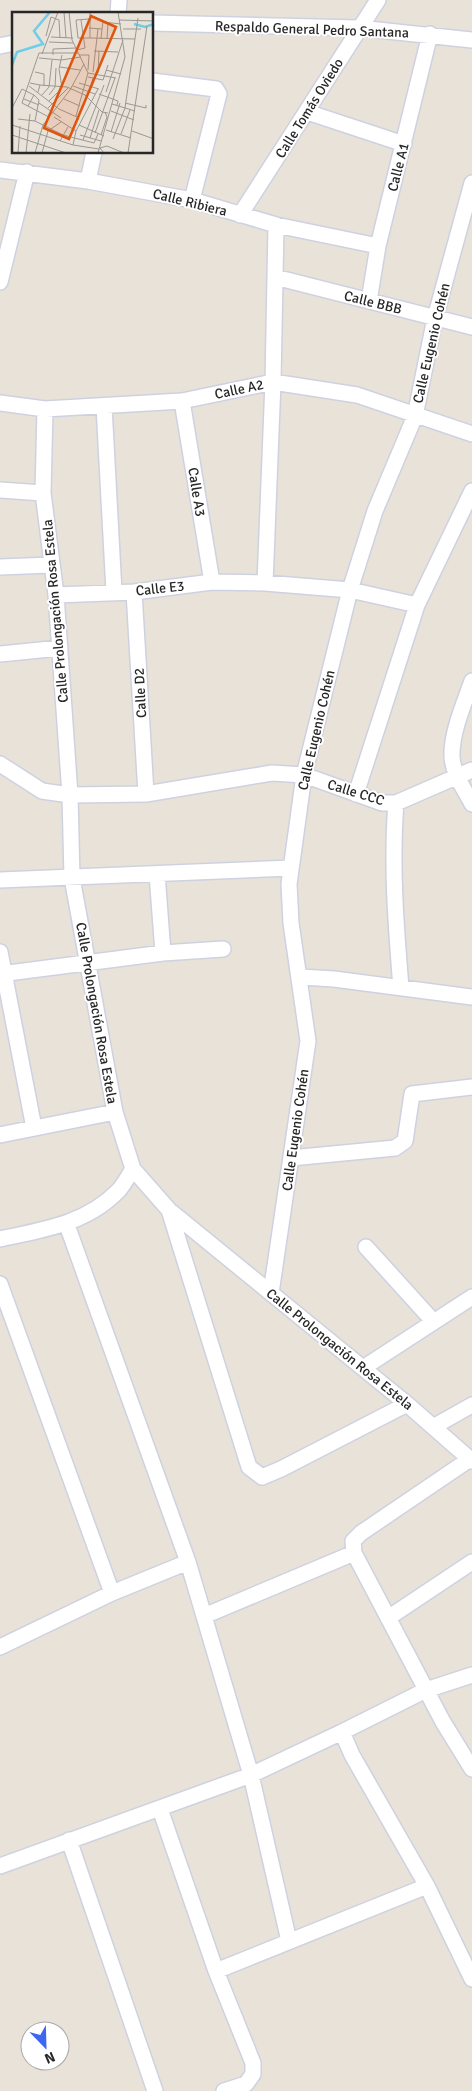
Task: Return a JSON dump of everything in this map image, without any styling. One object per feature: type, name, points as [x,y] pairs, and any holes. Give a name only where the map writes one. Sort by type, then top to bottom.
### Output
[{"type":"street","name":"Calle Tomás Oviedo","points":[[240,215],[308,112],[378,0]]},
{"type":"street","name":"Respaldo General Pedro Santana","points":[[154,22],[359,28],[430,34],[472,40]]},
{"type":"street","name":"Calle A1","points":[[369,301],[378,246],[430,34]]},
{"type":"street","points":[[154,81],[216,89],[220,94],[192,200]]},
{"type":"street","points":[[308,112],[404,144]]},
{"type":"street","points":[[88,181],[94,154]]},
{"type":"street","name":"Calle Ribiera","points":[[0,170],[88,181],[192,200],[276,225],[378,246]]},
{"type":"street","points":[[0,282],[27,172]]},
{"type":"street","name":"Calle Eugenio Cohén","points":[[271,1293],[308,1041],[288,884],[304,775],[350,590],[375,511],[415,416],[435,318],[468,210],[472,183]]},
{"type":"street","points":[[265,583],[273,382],[276,225]]},
{"type":"street","name":"Calle BBB","points":[[275,277],[472,327]]},
{"type":"street","name":"Calle A2","points":[[0,403],[45,409],[182,401],[273,382],[357,395],[472,434]]},
{"type":"street","name":"Calle A3","points":[[182,401],[212,582]]},
{"type":"street","points":[[104,406],[114,592]]},
{"type":"street","name":"Calle Prolongación Rosa Estela","points":[[45,409],[43,493],[56,595],[60,648],[70,795],[72,878],[115,1112],[133,1168],[169,1210],[407,1404],[471,1460]]},
{"type":"street","points":[[0,490],[43,493]]},
{"type":"street","points":[[356,794],[417,606],[472,491]]},
{"type":"street","points":[[0,567],[51,565]]},
{"type":"street","name":"Calle E3","points":[[56,595],[134,592],[212,582],[265,583],[350,590],[417,606]]},
{"type":"street","name":"Calle D2","points":[[134,592],[146,794]]},
{"type":"street","points":[[0,654],[60,648]]},
{"type":"street","points":[[472,681],[454,742],[452,758],[458,777],[472,804]]},
{"type":"street","name":"Calle CCC","points":[[0,764],[42,790],[70,795],[146,794],[272,773],[304,775],[382,803],[396,803],[472,770]]},
{"type":"street","points":[[396,803],[393,835],[394,906],[401,988]]},
{"type":"street","points":[[0,880],[291,868]]},
{"type":"street","points":[[157,874],[163,953]]},
{"type":"street","points":[[2,974],[163,953],[223,948]]},
{"type":"street","points":[[0,952],[2,974],[34,1128]]},
{"type":"street","points":[[300,977],[472,997]]},
{"type":"street","points":[[291,1158],[395,1148],[405,1141],[412,1094],[472,1087]]},
{"type":"street","points":[[0,1135],[115,1112]]},
{"type":"street","points":[[0,1239],[67,1225],[99,1206],[118,1191],[133,1168]]},
{"type":"street","points":[[169,1210],[249,1467],[262,1477],[407,1404]]},
{"type":"street","points":[[67,1225],[188,1562],[251,1775],[289,1941]]},
{"type":"street","points":[[366,1247],[433,1320]]},
{"type":"street","points":[[0,1284],[112,1593]]},
{"type":"street","points":[[363,1368],[433,1320],[472,1297]]},
{"type":"street","points":[[433,1427],[472,1405]]},
{"type":"street","points":[[471,1460],[361,1533],[353,1541],[354,1553],[442,1722],[472,1769]]},
{"type":"street","points":[[204,1616],[354,1553]]},
{"type":"street","points":[[0,1647],[112,1593],[188,1562]]},
{"type":"street","points":[[388,1618],[472,1562]]},
{"type":"street","points":[[0,1866],[251,1775],[426,1690],[472,1675]]},
{"type":"street","points":[[342,1732],[352,1754],[427,1886],[472,1979]]},
{"type":"street","points":[[160,1809],[216,1971],[253,2063],[253,2074],[246,2084],[224,2091]]},
{"type":"street","points":[[69,1840],[155,2091]]},
{"type":"street","points":[[216,1971],[427,1886]]}]
